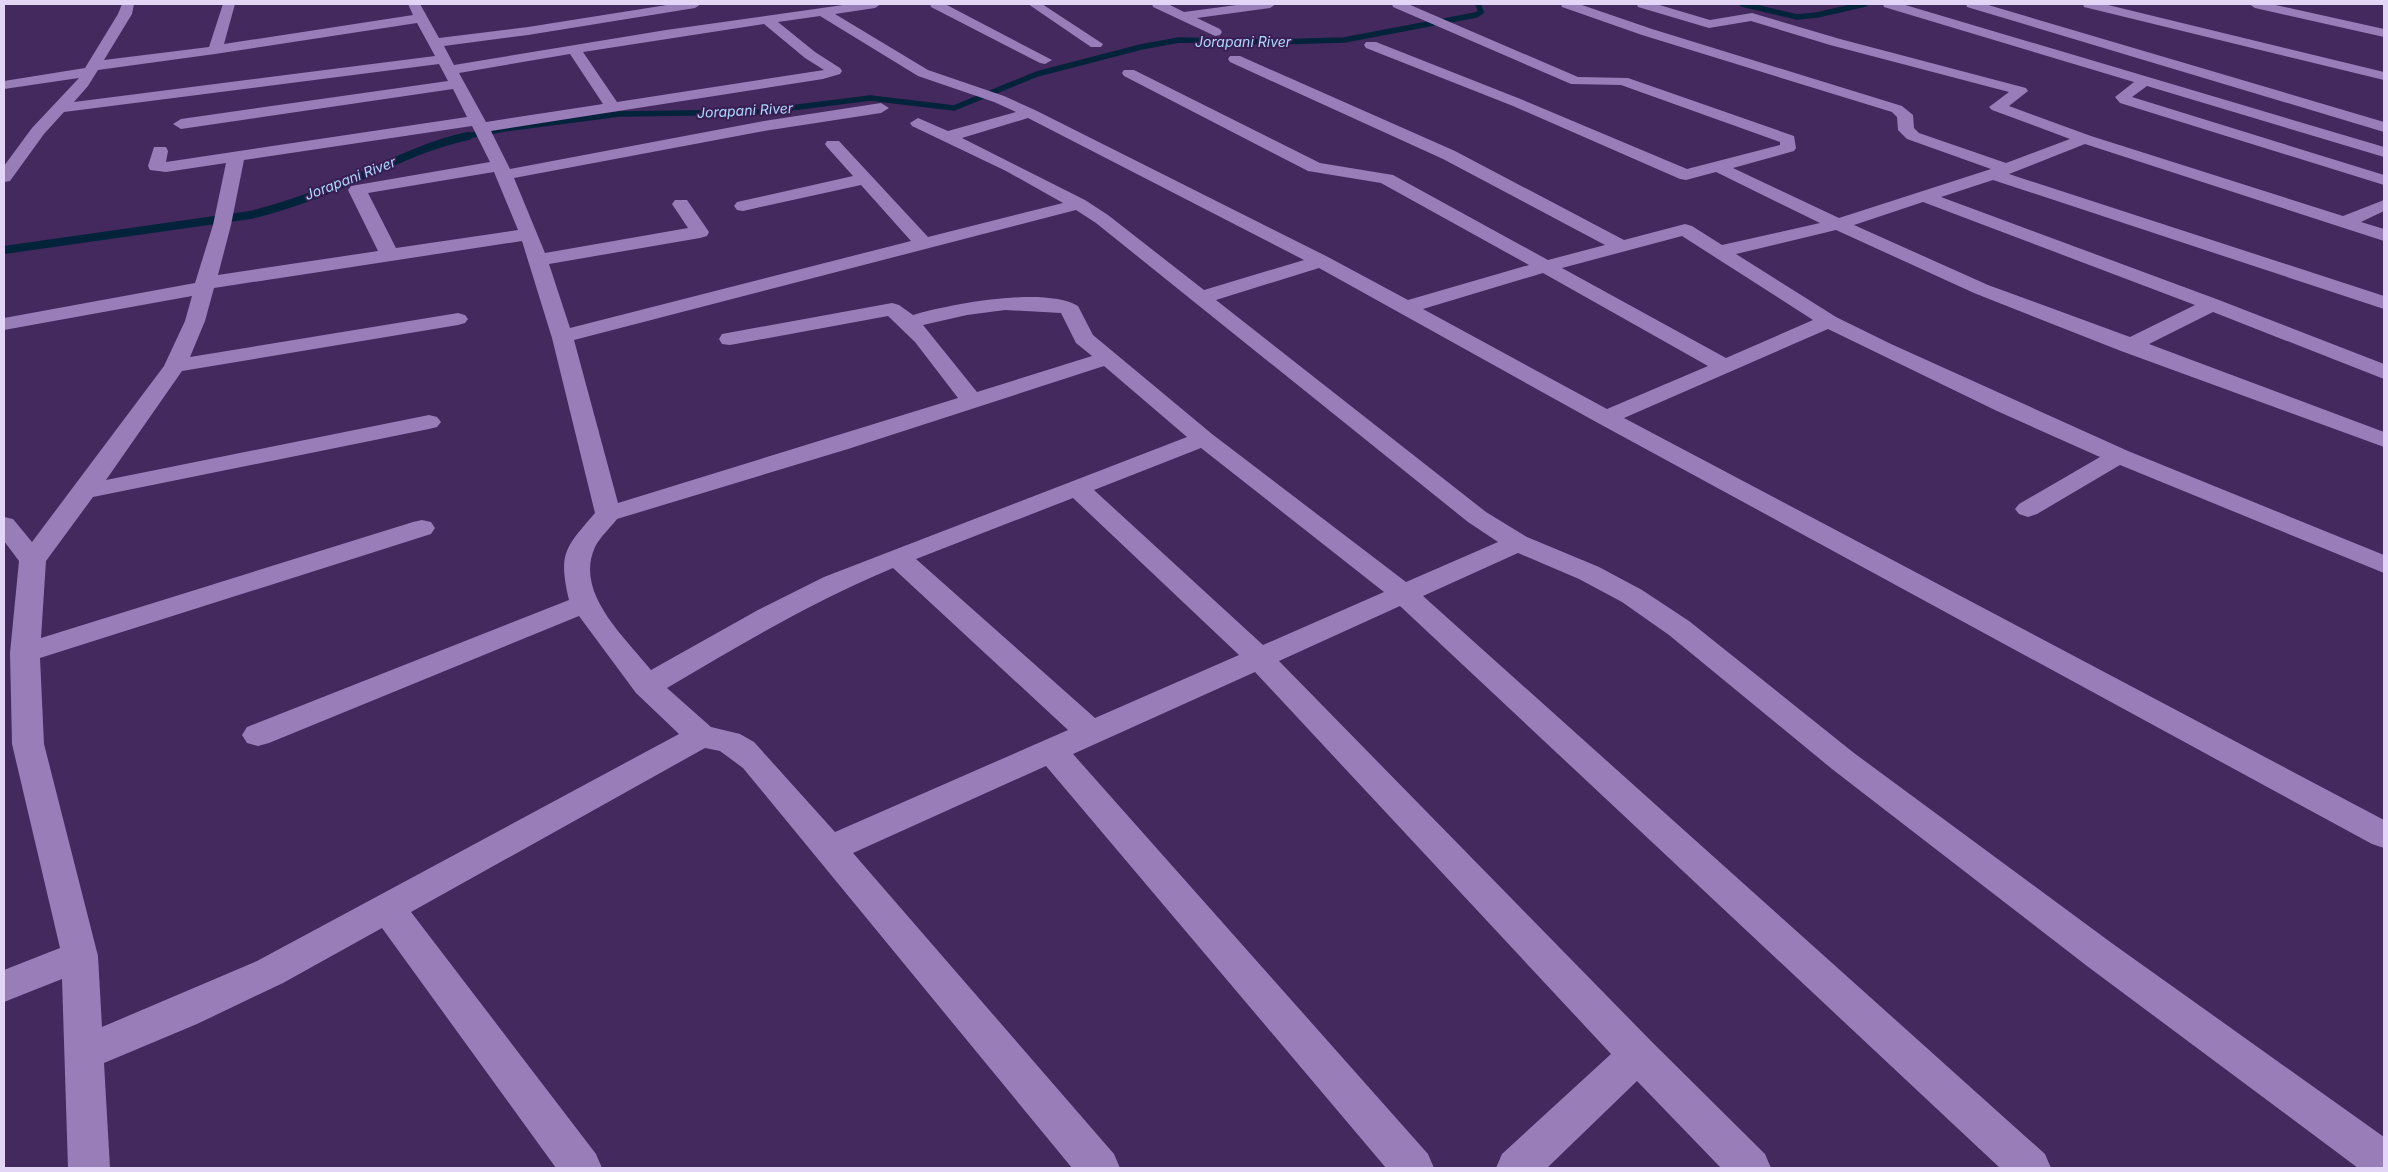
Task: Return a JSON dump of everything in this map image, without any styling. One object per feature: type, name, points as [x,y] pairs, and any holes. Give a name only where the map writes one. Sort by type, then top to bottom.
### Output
[{"type":"street","points":[[4,177],[38,131],[83,83],[125,14],[128,4]]},
{"type":"street","points":[[215,50],[229,4]]},
{"type":"street","points":[[414,4],[488,143],[533,247],[563,336],[608,514]]},
{"type":"street","points":[[435,44],[528,32],[695,4]]},
{"type":"street","points":[[60,108],[574,48],[875,4]]},
{"type":"street","points":[[936,4],[1045,60]]},
{"type":"street","points":[[1034,4],[1096,44]]},
{"type":"street","points":[[1158,4],[1215,32]]},
{"type":"street","points":[[1183,16],[1270,4]]},
{"type":"street","points":[[1370,44],[1433,71],[1518,103],[1686,175],[1788,148],[1788,139],[1623,81],[1576,81],[1398,4]]},
{"type":"street","points":[[1567,4],[1647,32],[1890,107],[1905,115],[1906,130],[1913,136],[1999,171],[2384,303]]},
{"type":"street","points":[[1643,4],[1709,24],[1752,17]]},
{"type":"street","points":[[1889,4],[2384,152]]},
{"type":"street","points":[[1972,4],[2384,127]]},
{"type":"street","points":[[2089,4],[2384,76]]},
{"type":"street","points":[[2255,4],[2384,33]]},
{"type":"street","points":[[1731,8],[1752,17],[1836,42],[2022,91],[1997,107],[2085,139],[2384,236]]},
{"type":"street","points":[[823,12],[923,73],[999,99],[1030,113],[1322,261],[1606,418],[2384,836]]},
{"type":"street","points":[[725,14],[738,24]]},
{"type":"street","points":[[4,85],[91,69],[421,18]]},
{"type":"street","points":[[390,255],[357,190],[488,143],[613,107],[823,75],[836,71],[810,56],[767,20]]},
{"type":"street","points":[[574,48],[613,107]]},
{"type":"street","points":[[1235,59],[1449,155],[1621,246]]},
{"type":"street","points":[[2364,71],[2384,60]]},
{"type":"street","points":[[1129,73],[1314,167],[1330,171],[1372,175],[1387,179],[1725,366]]},
{"type":"street","points":[[2144,81],[2123,97],[2125,100],[2384,180]]},
{"type":"street","points":[[181,124],[458,84]]},
{"type":"street","points":[[160,151],[156,164],[159,167],[236,157],[746,129],[881,108]]},
{"type":"street","points":[[946,137],[1030,113]]},
{"type":"street","points":[[918,123],[1000,161],[1079,204],[1102,219],[1477,517],[1518,543],[1589,573],[1632,596],[1679,628],[1842,761],[2100,955],[2384,1162]]},
{"type":"street","points":[[1722,251],[1839,224],[1925,197],[2085,139]]},
{"type":"street","points":[[833,144],[924,244]]},
{"type":"street","points":[[89,1168],[80,956],[28,744],[25,653],[33,560],[176,366],[195,321],[220,231],[236,157]]},
{"type":"street","points":[[1718,167],[1902,255],[1981,289],[2384,440]]},
{"type":"street","points":[[743,206],[864,179]]},
{"type":"street","points":[[1925,197],[2212,304],[2384,372]]},
{"type":"street","points":[[4,324],[204,286],[390,255],[533,247],[700,232],[681,204]]},
{"type":"street","points":[[563,336],[1079,204]]},
{"type":"street","points":[[2345,222],[2384,205]]},
{"type":"street","points":[[1406,307],[1544,266],[1686,230],[1722,251],[1829,322],[2005,406],[2119,456],[2384,565]]},
{"type":"street","points":[[1201,298],[1322,261]]},
{"type":"street","points":[[908,323],[968,306],[993,304],[1066,307],[1071,310],[1084,338],[1204,439],[1405,595],[2030,1168]]},
{"type":"street","points":[[2129,346],[2212,304]]},
{"type":"street","points":[[730,339],[892,309],[908,323],[973,402]]},
{"type":"street","points":[[176,366],[458,319]]},
{"type":"street","points":[[1606,418],[1829,322]]},
{"type":"street","points":[[1099,1168],[830,849],[743,750],[716,738],[702,736],[647,686],[584,604],[576,572],[578,556],[584,542],[608,514],[973,402],[1107,358]]},
{"type":"street","points":[[82,492],[429,422]]},
{"type":"street","points":[[647,686],[768,616],[834,583],[896,557],[1078,489],[1204,439]]},
{"type":"street","points":[[2028,509],[2119,456]]},
{"type":"street","points":[[1078,489],[1259,658],[1638,1055],[1750,1168]]},
{"type":"street","points":[[4,525],[33,560]]},
{"type":"street","points":[[25,653],[422,528]]},
{"type":"street","points":[[830,849],[1090,732],[1405,595],[1518,543]]},
{"type":"street","points":[[896,557],[1090,732]]},
{"type":"street","points":[[258,734],[584,604]]},
{"type":"street","points":[[84,1052],[183,1012],[270,972],[702,736]]},
{"type":"street","points":[[1051,750],[1414,1168]]},
{"type":"street","points":[[387,908],[581,1168]]},
{"type":"street","points":[[4,986],[80,956]]},
{"type":"street","points":[[1517,1168],[1638,1055]]},
{"type":"waterway","name":"Jorapani River","points":[[462,137],[504,129],[619,114],[759,112],[870,98],[954,108],[1037,74],[1141,47],[1179,40],[1275,42],[1344,40],[1476,15],[1481,12],[1478,4]]},
{"type":"waterway","name":"Jorapani River","points":[[1742,4],[1797,17],[1817,15],[1865,4]]},
{"type":"waterway","name":"Jorapani River","points":[[4,250],[250,215],[313,196],[421,150],[468,136]]}]
